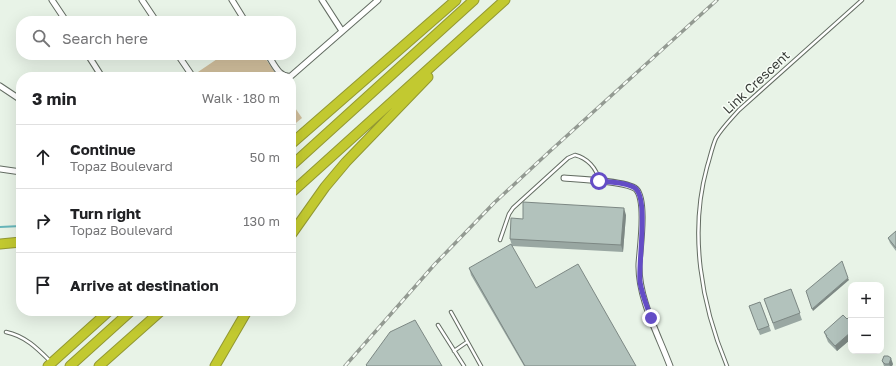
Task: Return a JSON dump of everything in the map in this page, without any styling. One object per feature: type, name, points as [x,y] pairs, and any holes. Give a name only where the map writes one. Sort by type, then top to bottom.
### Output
[{"type":"highway","points":[[296,140],[456,0]]},
{"type":"highway","points":[[296,161],[474,0]]},
{"type":"highway","points":[[296,189],[505,0]]},
{"type":"highway","points":[[296,228],[314,201],[346,162],[475,28]]},
{"type":"highway","points":[[0,244],[16,242]]},
{"type":"highway","points":[[50,364],[103,316]]},
{"type":"highway","points":[[70,366],[126,316]]},
{"type":"highway","points":[[99,366],[155,316]]},
{"type":"highway","points":[[216,366],[244,316]]},
{"type":"street","points":[[52,0],[63,16]]},
{"type":"street","points":[[142,0],[153,16]]},
{"type":"street","points":[[232,0],[242,16]]},
{"type":"street","points":[[322,0],[342,31]]},
{"type":"street","points":[[296,72],[378,0]]},
{"type":"street","points":[[91,60],[99,72]]},
{"type":"street","points":[[181,60],[190,72]]},
{"type":"street","points":[[271,60],[280,72]]},
{"type":"street","points":[[0,86],[16,97]]},
{"type":"street","points":[[0,169],[16,171]]},
{"type":"street","points":[[564,178],[622,184],[634,187],[640,194],[642,211],[639,266],[640,283],[670,366]]},
{"type":"lane","name":"Link Crescent","points":[[727,366],[713,328],[703,286],[698,244],[700,203],[704,177],[712,148],[724,127],[739,110],[862,0]]},
{"type":"lane","points":[[500,240],[513,208],[568,158],[575,155],[584,158],[595,170],[599,181]]},
{"type":"lane","points":[[450,312],[481,366]]},
{"type":"lane","points":[[438,325],[464,366]]},
{"type":"lane","points":[[6,332],[18,334],[27,340],[40,351],[50,364]]},
{"type":"lane","points":[[454,351],[467,342]]},
{"type":"shaded area","points":[[216,60],[266,60],[275,72],[198,72]]},
{"type":"shaded area","points":[[296,109],[302,118],[296,123]]},
{"type":"building","points":[[523,202],[624,208],[621,245],[510,239],[511,218],[523,219]]},
{"type":"building","points":[[896,231],[896,248],[888,238]]},
{"type":"building","points":[[511,244],[536,288],[578,264],[636,366],[525,366],[469,268]]},
{"type":"building","points":[[842,261],[848,278],[812,309],[806,291]]},
{"type":"building","points":[[791,289],[800,313],[773,323],[764,299]]},
{"type":"building","points":[[760,302],[769,326],[758,330],[749,306]]},
{"type":"building","points":[[843,315],[847,319],[848,318],[848,335],[835,346],[824,332]]},
{"type":"building","points":[[415,320],[442,366],[366,365],[390,332]]},
{"type":"building","points":[[884,356],[891,358],[889,364],[885,364],[882,361]]},
{"type":"waterway","points":[[0,227],[16,226]]},
{"type":"railway","points":[[345,366],[435,264],[494,203],[717,0]]},
{"type":"route","points":[[599,181],[628,185],[634,187],[640,194],[642,211],[639,266],[640,283],[651,318]]}]
